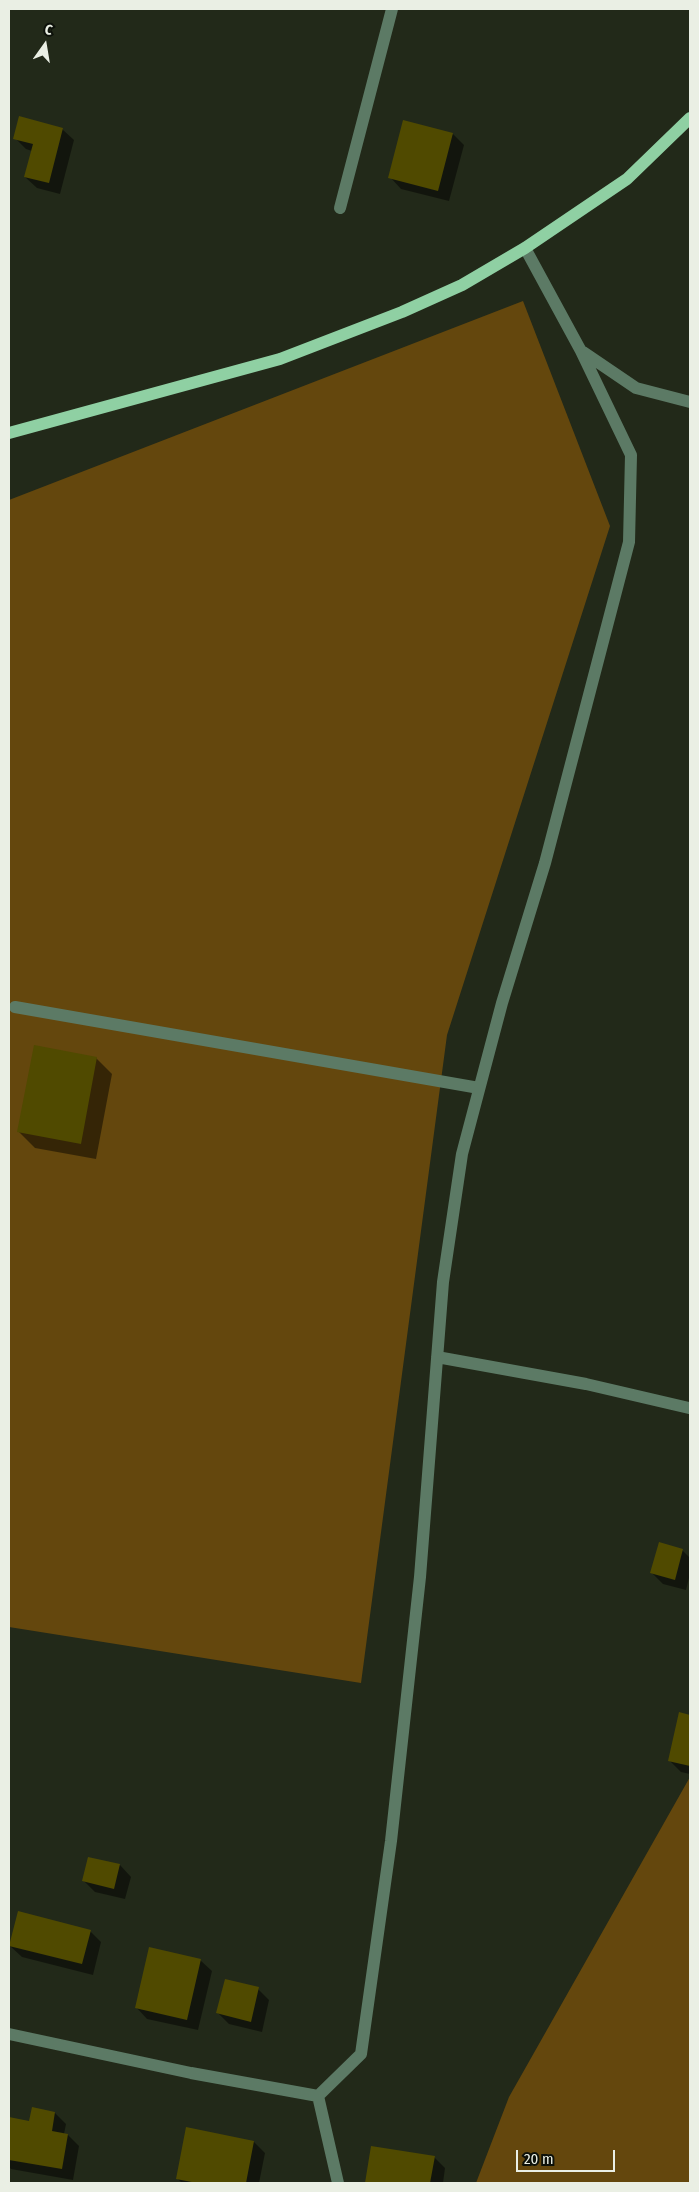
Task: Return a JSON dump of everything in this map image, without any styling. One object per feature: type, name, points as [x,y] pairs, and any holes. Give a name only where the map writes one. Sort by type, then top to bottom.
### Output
[{"type":"main road","points":[[9,432],[280,359],[402,312],[462,285],[525,248],[627,179],[690,118]]},
{"type":"street","points":[[340,208],[392,9]]},
{"type":"street","points":[[318,2096],[361,2054],[392,1831],[420,1577],[442,1282],[462,1154],[502,1003],[545,863],[629,542],[631,455],[581,351],[525,248]]},
{"type":"street","points":[[581,351],[636,388],[690,402]]},
{"type":"street","points":[[14,1007],[479,1088]]},
{"type":"street","points":[[437,1356],[586,1384],[689,1408]]},
{"type":"street","points":[[9,2034],[191,2073],[318,2096]]},
{"type":"street","points":[[318,2096],[338,2183]]},
{"type":"shaded area","points":[[523,301],[610,526],[447,1035],[361,1683],[9,1627],[9,500]]},
{"type":"shaded area","points":[[690,1777],[690,2183],[476,2183],[509,2097]]},
{"type":"building","points":[[19,116],[63,128],[49,183],[24,177],[33,144],[13,139]]},
{"type":"building","points":[[403,120],[453,133],[438,191],[388,178]]},
{"type":"building","points":[[34,1045],[97,1057],[81,1144],[17,1132]]},
{"type":"building","points":[[659,1542],[683,1549],[675,1580],[650,1573]]},
{"type":"building","points":[[679,1712],[690,1715],[690,1766],[668,1761]]},
{"type":"building","points":[[88,1857],[120,1864],[114,1889],[82,1881]]},
{"type":"building","points":[[18,1911],[91,1930],[82,1964],[9,1946]]},
{"type":"building","points":[[149,1947],[201,1959],[187,2020],[135,2008]]},
{"type":"building","points":[[225,1979],[259,1987],[251,2022],[216,2013]]},
{"type":"building","points":[[32,2107],[55,2112],[52,2131],[68,2134],[62,2169],[9,2160],[9,2117],[29,2121]]},
{"type":"building","points":[[186,2127],[254,2141],[246,2183],[197,2183],[176,2179]]},
{"type":"building","points":[[371,2146],[435,2156],[430,2183],[365,2183]]}]
